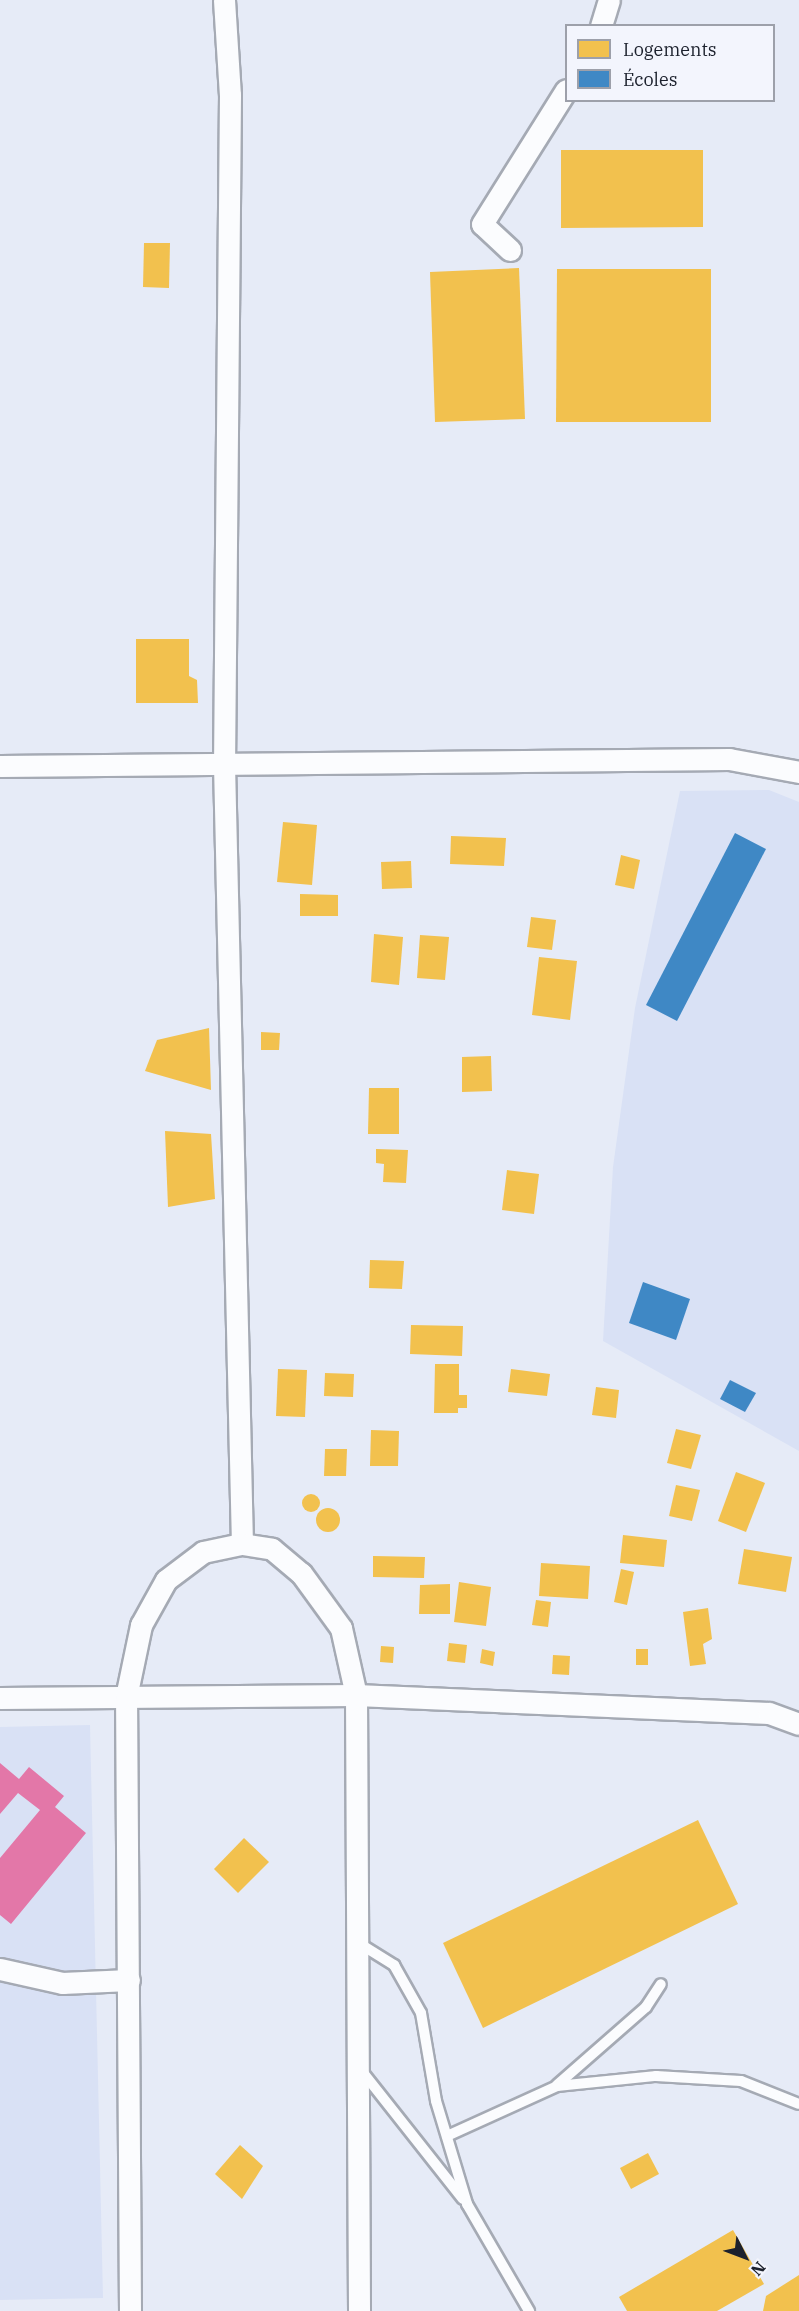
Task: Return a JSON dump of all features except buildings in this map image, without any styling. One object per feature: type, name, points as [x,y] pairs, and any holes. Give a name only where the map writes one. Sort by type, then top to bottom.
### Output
[{"type":"street","points":[[224,0],[230,95],[224,764],[242,1544]]},
{"type":"street","points":[[602,24],[609,0]]},
{"type":"street","points":[[510,250],[482,224],[565,93]]},
{"type":"street","points":[[0,766],[729,759],[799,772]]},
{"type":"street","points":[[130,2311],[126,1697],[141,1624],[166,1580],[203,1552],[242,1544],[272,1550],[301,1573],[341,1628],[356,1695],[359,2311]]},
{"type":"street","points":[[0,1698],[356,1695],[769,1713],[799,1724]]},
{"type":"street","points":[[0,1969],[62,1983],[129,1980]]},
{"type":"lane","points":[[357,1942],[394,1965],[421,2013],[447,2136],[467,2204]]},
{"type":"lane","points":[[447,2136],[557,2086],[646,2007],[661,1984]]},
{"type":"lane","points":[[358,2066],[467,2204],[528,2311]]},
{"type":"lane","points":[[557,2086],[656,2076],[741,2080],[799,2104]]},
{"type":"shaded area","points":[[769,790],[799,802],[799,1451],[603,1341],[613,1167],[635,1008],[680,791]]},
{"type":"shaded area","points":[[90,1725],[103,2298],[0,2300],[0,1727]]}]
